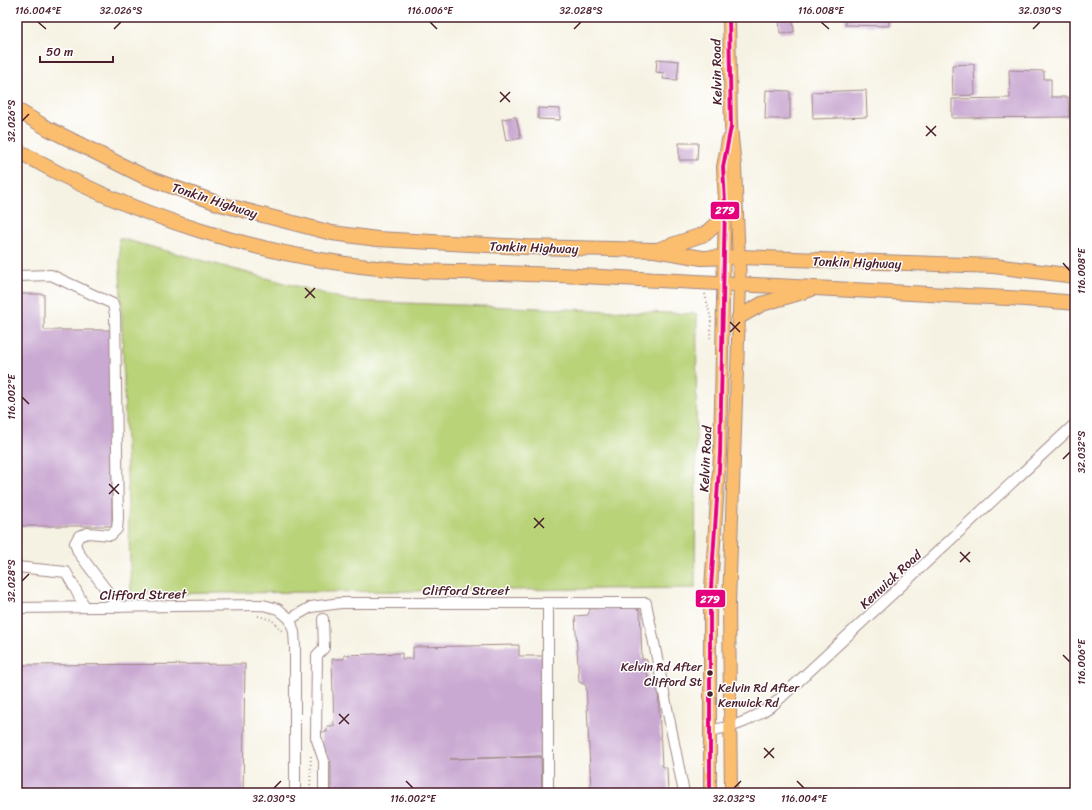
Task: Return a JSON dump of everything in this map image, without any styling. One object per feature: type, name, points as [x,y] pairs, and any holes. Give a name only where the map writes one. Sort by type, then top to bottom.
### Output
[{"type":"highway","name":"Tonkin Highway","points":[[17,110],[47,128],[143,176],[228,206],[332,233],[377,239],[526,247],[655,250],[702,258],[739,257],[994,266],[1075,276]]},
{"type":"highway","name":"Tonkin Highway","points":[[17,150],[73,180],[128,205],[220,237],[317,259],[400,271],[542,274],[1075,303]]},
{"type":"highway","points":[[655,250],[680,244],[705,234],[725,216]]},
{"type":"highway","points":[[739,317],[762,304],[819,288]]},
{"type":"main road","name":"Kelvin Road","points":[[729,17],[731,127],[735,167],[740,284],[729,604],[731,793]]},
{"type":"main road","name":"Kelvin Road","points":[[710,793],[710,603],[720,454],[725,216],[723,167],[731,127]]},
{"type":"street","points":[[17,276],[51,275],[113,304],[115,314],[117,529],[111,535],[88,533],[79,536],[75,543],[78,552],[119,607]]},
{"type":"street","name":"Kenwick Road","points":[[710,730],[730,728],[750,720],[774,704],[1075,424]]},
{"type":"street","points":[[17,567],[66,572],[85,608]]},
{"type":"street","points":[[548,602],[548,793]]},
{"type":"street","name":"Clifford Street","points":[[17,608],[263,605],[278,609],[290,619],[311,606],[341,603],[646,603],[684,793]]},
{"type":"street","points":[[290,619],[294,632],[295,647],[295,793]]},
{"type":"street","points":[[323,619],[324,648],[316,655],[316,737],[324,761],[324,793]]},
{"type":"path","points":[[252,616],[259,616],[272,620],[281,629],[284,635]]},
{"type":"green space","points":[[119,238],[351,301],[697,314],[695,588],[131,594]]},
{"type":"building","points":[[779,17],[793,17],[794,32],[780,33]]},
{"type":"building","points":[[845,17],[889,17],[889,26],[845,25]]},
{"type":"building","points":[[657,59],[679,61],[677,80],[663,79],[664,73],[656,72]]},
{"type":"building","points":[[974,64],[975,95],[953,96],[952,65]]},
{"type":"building","points":[[1009,70],[1044,71],[1044,79],[1051,79],[1051,97],[1068,97],[1069,117],[952,118],[952,99],[1010,98]]},
{"type":"building","points":[[766,90],[790,91],[790,119],[765,119]]},
{"type":"building","points":[[866,90],[867,117],[813,119],[812,92]]},
{"type":"building","points":[[538,108],[560,109],[560,120],[538,119]]},
{"type":"building","points":[[516,117],[521,138],[506,141],[502,119]]},
{"type":"building","points":[[679,143],[698,143],[697,160],[679,160]]},
{"type":"building","points":[[17,294],[44,294],[44,330],[112,330],[112,526],[17,526]]},
{"type":"building","points":[[631,607],[640,610],[642,659],[647,660],[648,686],[658,689],[662,766],[667,768],[668,793],[596,793],[591,790],[586,685],[579,682],[575,616],[588,615],[590,609]]},
{"type":"building","points":[[519,645],[519,656],[543,656],[544,756],[450,759],[541,757],[542,793],[331,793],[331,761],[327,761],[327,751],[321,752],[321,732],[327,732],[327,726],[334,726],[332,659],[344,659],[344,655],[402,653],[402,659],[413,659],[413,647]]},
{"type":"building","points":[[245,664],[243,793],[17,793],[17,665]]},
{"type":"transit line","name":"279","points":[[710,793],[710,603],[720,454],[725,202],[723,167],[731,127],[729,17]]},
{"type":"place","name":"Kelvin Rd After Clifford St","points":[[710,673]]},
{"type":"place","name":"Kelvin Rd After Kenwick Rd","points":[[710,694]]}]
